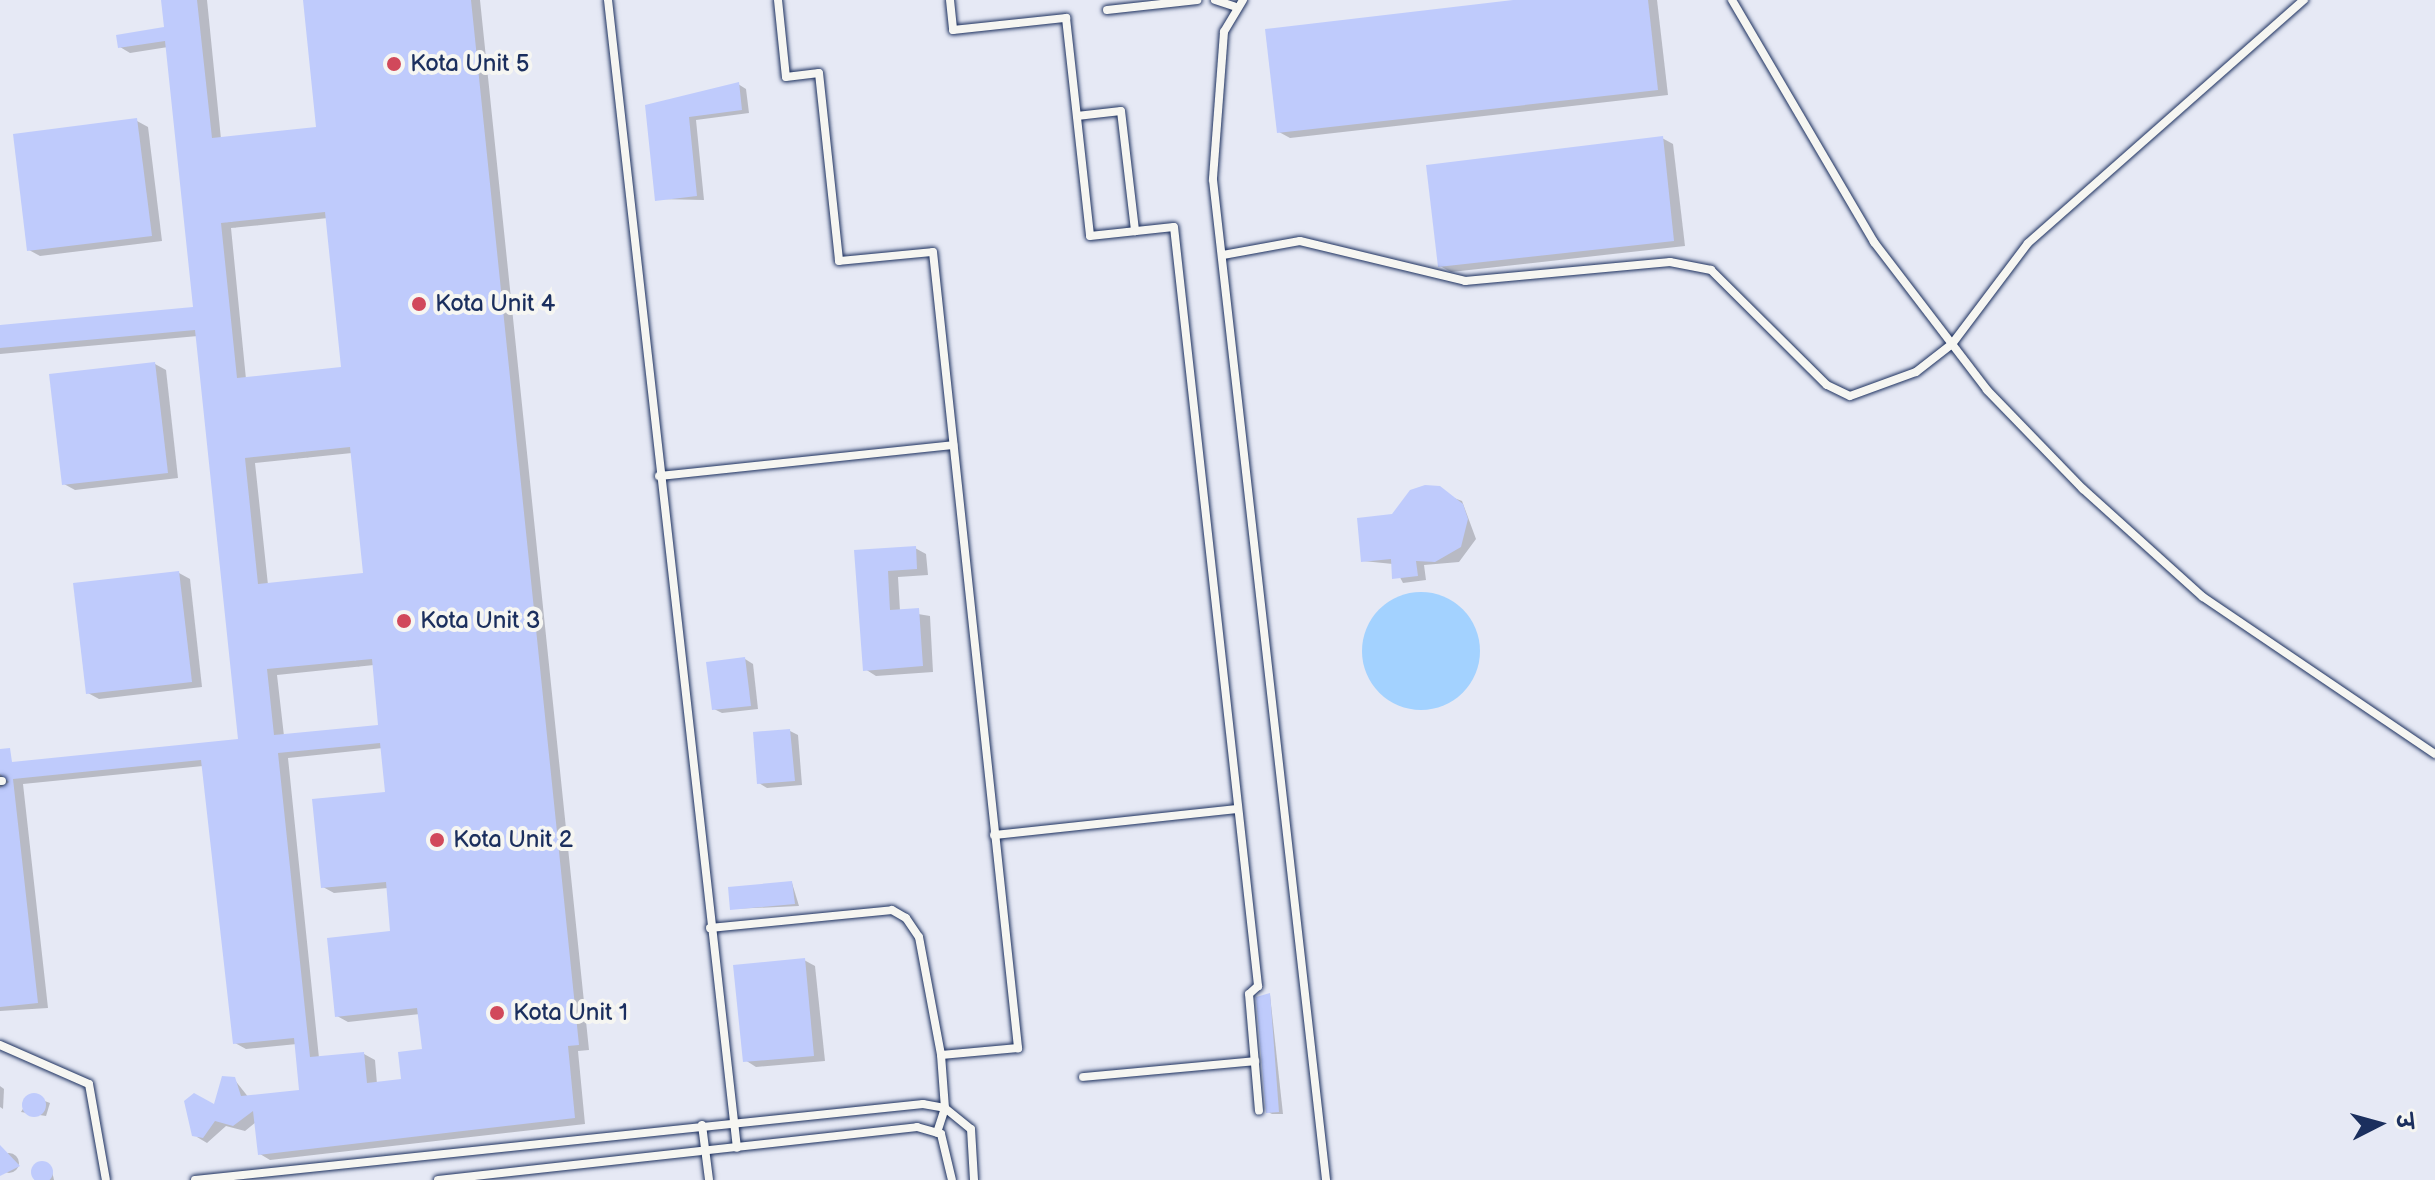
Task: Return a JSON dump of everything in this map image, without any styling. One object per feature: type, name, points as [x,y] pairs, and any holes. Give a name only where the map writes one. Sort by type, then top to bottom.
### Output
[{"type":"lane","points":[[608,0],[659,476],[737,1148]]},
{"type":"lane","points":[[778,0],[786,77],[819,73],[839,261],[933,252],[1018,1048],[941,1055]]},
{"type":"lane","points":[[950,0],[953,30],[1066,18],[1090,236],[1174,227],[1258,986],[1249,994],[1259,1111]]},
{"type":"lane","points":[[1107,10],[1197,0]]},
{"type":"lane","points":[[1215,0],[1234,6]]},
{"type":"lane","points":[[1243,0],[1234,6],[1224,32],[1213,180],[1326,1180]]},
{"type":"lane","points":[[1732,0],[1874,242],[1952,344],[2083,489],[2203,597],[2435,754]]},
{"type":"lane","points":[[1223,255],[1300,241],[1465,281],[1670,262],[1711,270],[1827,385],[1850,396],[1916,372],[1952,344],[2028,243],[2304,0]]},
{"type":"lane","points":[[1077,116],[1121,111],[1135,231]]},
{"type":"lane","points":[[659,476],[953,445]]},
{"type":"lane","points":[[994,835],[1238,809]]},
{"type":"lane","points":[[710,928],[892,910],[919,937],[941,1055],[945,1108],[937,1133],[952,1180]]},
{"type":"lane","points":[[0,1045],[89,1084],[106,1180]]},
{"type":"lane","points":[[1083,1077],[1255,1061]]},
{"type":"lane","points":[[195,1180],[733,1122],[945,1108],[971,1129],[974,1180]]},
{"type":"lane","points":[[702,1125],[709,1180]]},
{"type":"lane","points":[[438,1180],[917,1127],[937,1133]]},
{"type":"shaded area","points":[[0,0],[2435,0],[2435,1180],[0,1180]]},
{"type":"water","points":[[1421,592],[1444,596],[1463,609],[1476,628],[1480,651],[1476,674],[1463,693],[1444,706],[1421,710],[1398,706],[1379,693],[1366,674],[1362,651],[1366,628],[1379,609],[1398,596]]},
{"type":"building","points":[[161,0],[197,0],[212,138],[316,127],[303,0],[471,0],[579,1045],[568,1046],[575,1118],[258,1155],[253,1111],[233,1126],[215,1121],[203,1138],[192,1136],[184,1101],[194,1093],[214,1104],[222,1076],[235,1077],[241,1096],[299,1090],[294,1038],[233,1044],[201,760],[13,779],[38,1003],[0,1007],[0,788],[9,782],[0,774],[0,749],[10,748],[12,762],[238,739],[195,330],[0,348],[0,325],[193,307],[165,41],[118,48],[116,35],[164,27]],"holes":[[[325,212],[341,367],[237,378],[221,223]],[[350,447],[363,573],[258,584],[245,458]],[[372,659],[378,725],[274,735],[267,669]],[[380,743],[385,792],[312,799],[321,888],[386,882],[390,931],[327,938],[335,1017],[417,1008],[422,1049],[398,1052],[401,1079],[367,1083],[364,1052],[310,1057],[278,753]]]},
{"type":"building","points":[[1513,0],[1648,0],[1658,90],[1277,133],[1265,29]]},
{"type":"building","points":[[739,82],[742,110],[689,117],[697,196],[655,201],[645,105]]},
{"type":"building","points":[[137,118],[152,236],[27,251],[13,134]]},
{"type":"building","points":[[1663,136],[1674,241],[1438,267],[1426,165]]},
{"type":"building","points":[[155,362],[168,473],[62,485],[49,374]]},
{"type":"building","points":[[1425,485],[1440,486],[1463,504],[1468,519],[1461,547],[1435,562],[1416,561],[1418,576],[1392,579],[1391,559],[1361,562],[1357,518],[1392,514],[1410,490]]},
{"type":"building","points":[[916,546],[917,569],[888,571],[890,610],[919,608],[923,666],[863,671],[854,550]]},
{"type":"building","points":[[179,571],[192,682],[86,694],[73,583]]},
{"type":"building","points":[[745,657],[751,706],[712,710],[706,662]]},
{"type":"building","points":[[790,729],[795,781],[757,784],[753,732]]},
{"type":"building","points":[[792,881],[795,904],[730,910],[728,887]]},
{"type":"building","points":[[805,958],[814,1056],[743,1062],[733,965]]},
{"type":"building","points":[[1270,993],[1279,1112],[1266,1113],[1256,997]]},
{"type":"building","points":[[34,1093],[43,1096],[46,1105],[43,1114],[34,1117],[25,1114],[22,1105],[25,1096]]},
{"type":"building","points":[[0,1145],[20,1166],[0,1176]]},
{"type":"building","points":[[42,1161],[50,1164],[53,1172],[50,1180],[42,1183],[34,1180],[31,1172],[34,1164]]},
{"type":"place","name":"Kota Unit 5","points":[[394,64]]},
{"type":"place","name":"Kota Unit 4","points":[[419,304]]},
{"type":"place","name":"Kota Unit 3","points":[[404,621]]},
{"type":"place","name":"Kota Unit 2","points":[[437,840]]},
{"type":"place","name":"Kota Unit 1","points":[[497,1013]]}]
